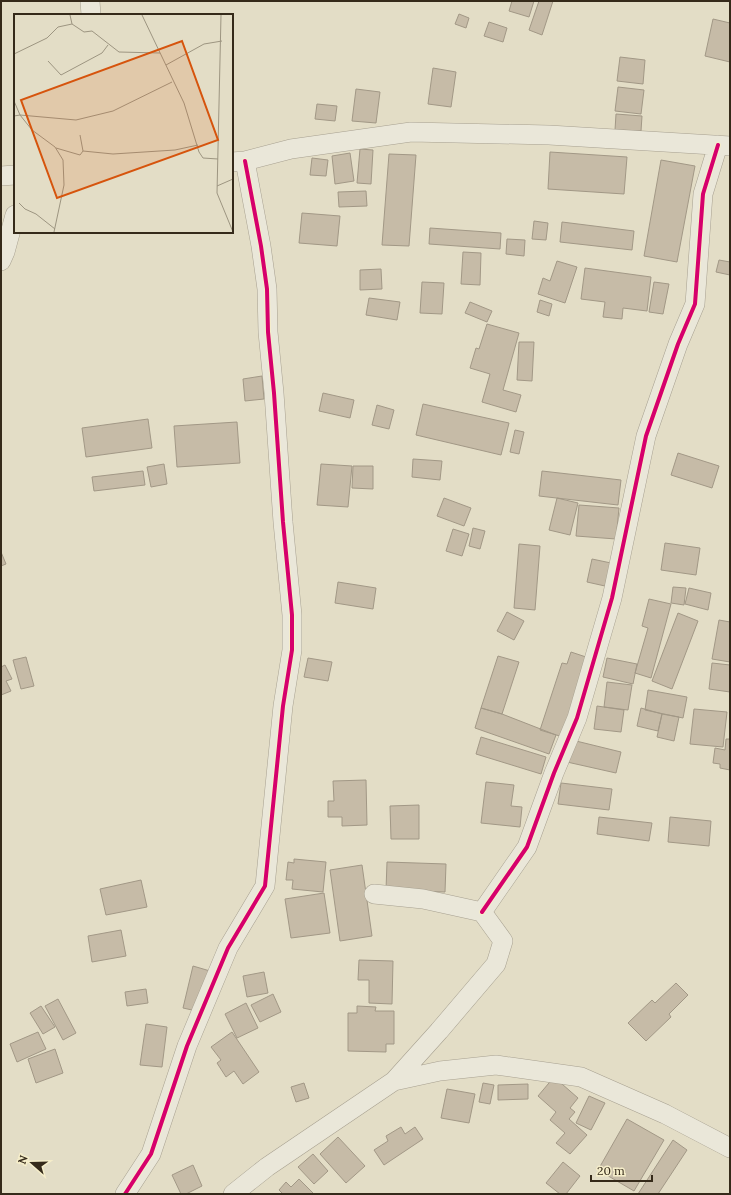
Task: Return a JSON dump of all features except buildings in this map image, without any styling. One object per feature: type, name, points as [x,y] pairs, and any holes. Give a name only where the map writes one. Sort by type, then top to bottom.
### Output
[{"type":"street","points":[[90,1],[91,14]]},
{"type":"street","points":[[125,1194],[151,1154],[187,1046],[228,948],[265,886],[283,706],[292,650],[292,615],[282,522],[274,393],[268,332],[267,289],[261,246],[239,162],[291,149],[412,132],[549,135],[724,145],[703,194],[695,304],[678,344],[646,436],[612,598],[577,718],[554,773],[527,847],[482,912]]},
{"type":"street","points":[[1,176],[14,175]]},
{"type":"street","points":[[1,261],[14,219]]},
{"type":"street","points":[[233,1194],[267,1166],[394,1081],[496,964],[502,941],[482,912],[423,899],[374,894]]},
{"type":"street","points":[[394,1081],[440,1070],[496,1065],[581,1077],[665,1114],[730,1148]]},
{"type":"cycle path","points":[[482,912],[527,847],[554,773],[577,718],[612,598],[646,436],[678,344],[695,304],[703,194],[718,145]]},
{"type":"cycle path","points":[[125,1194],[151,1154],[187,1046],[228,948],[265,886],[283,706],[292,650],[292,615],[268,332],[267,289],[261,246],[245,161]]}]
